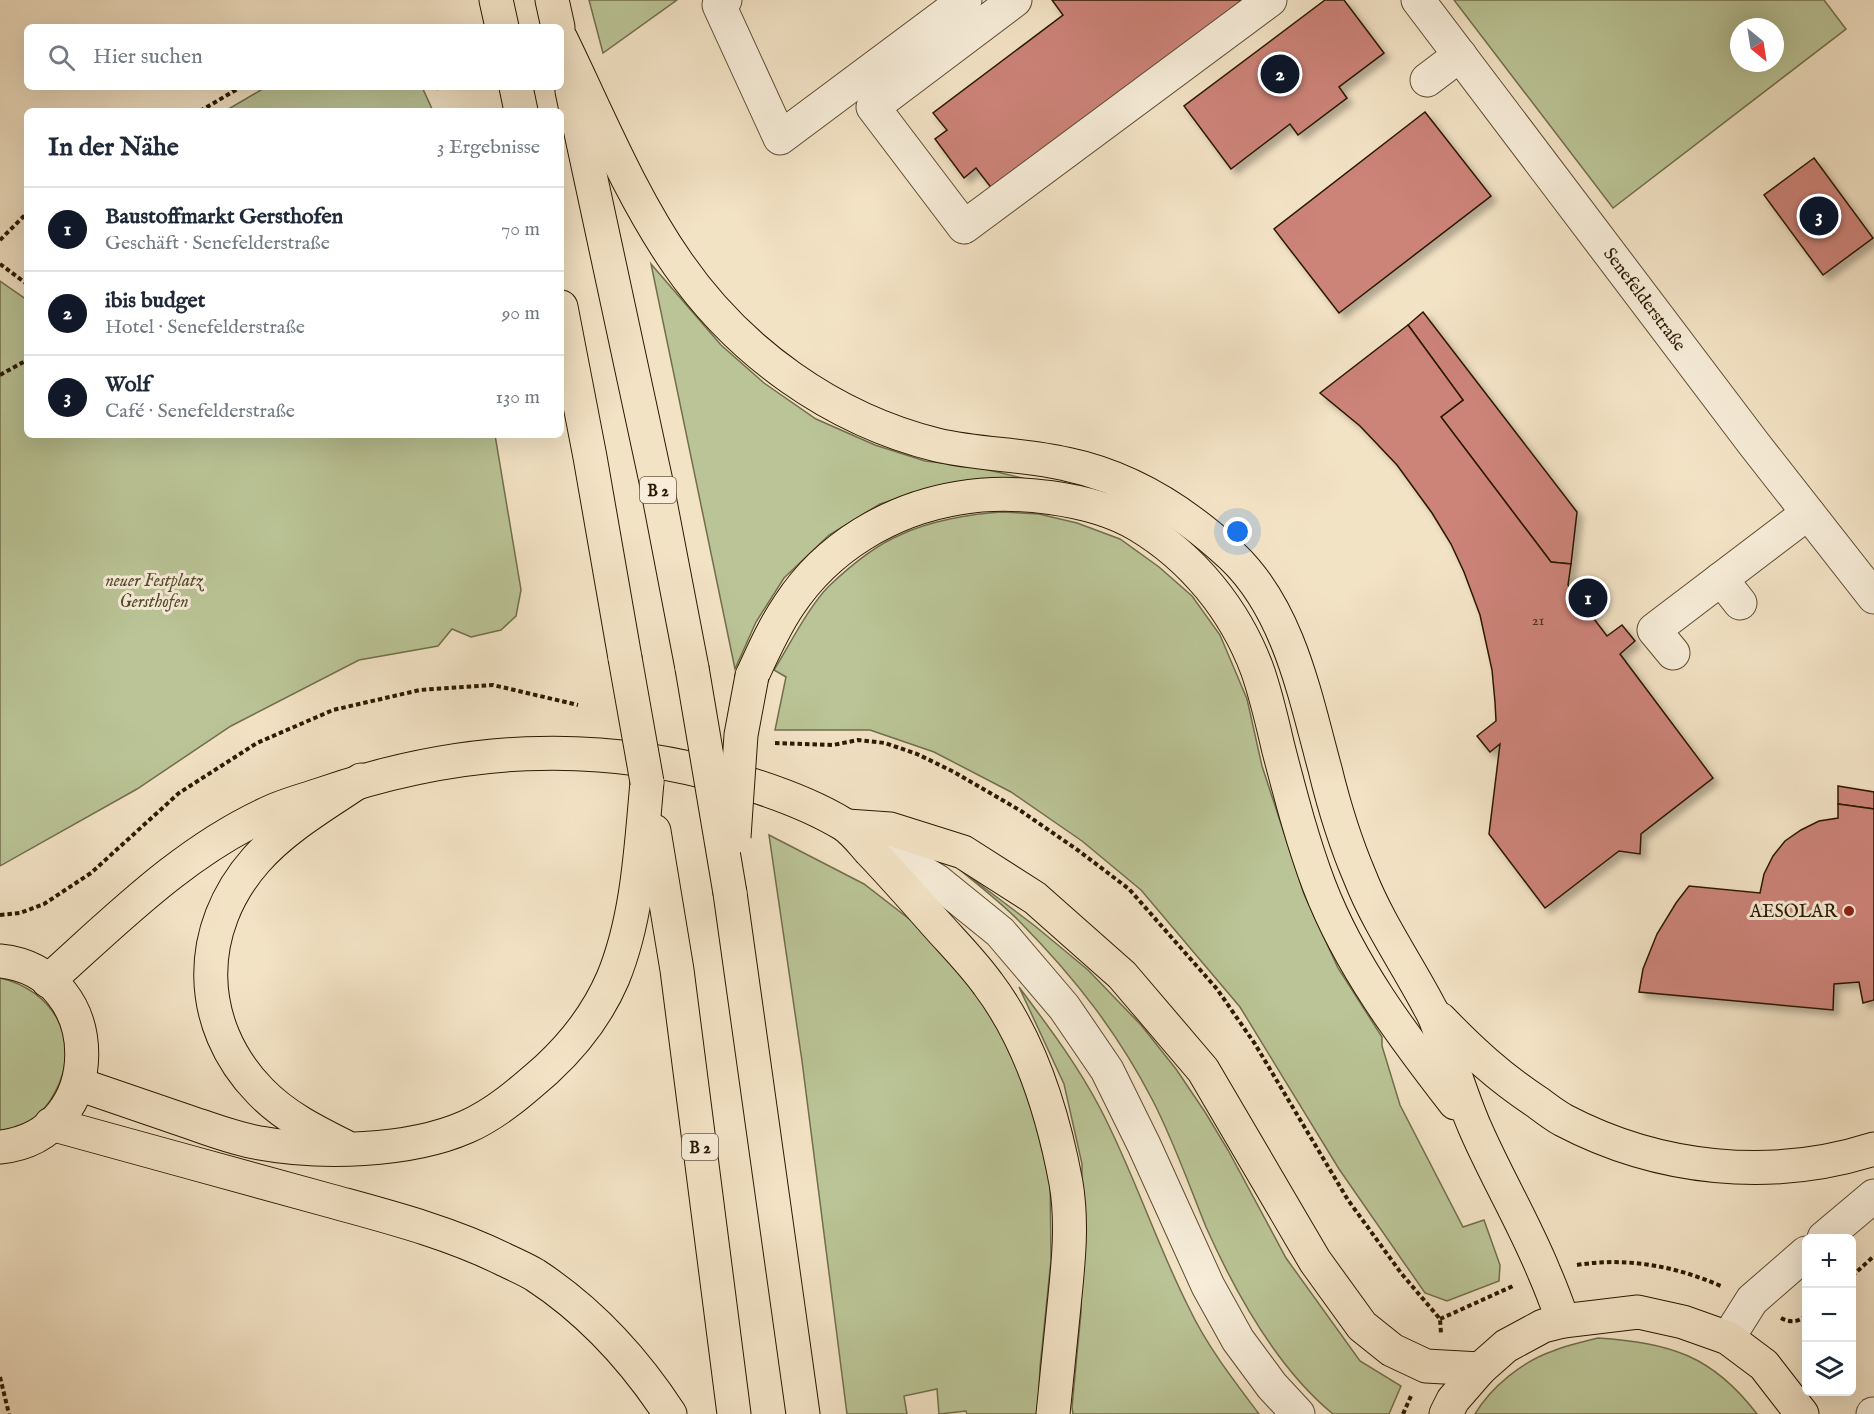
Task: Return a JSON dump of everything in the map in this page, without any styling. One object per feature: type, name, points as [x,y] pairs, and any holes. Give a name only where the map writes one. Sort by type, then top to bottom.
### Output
[{"type":"main road","points":[[496,0],[501,24]]},
{"type":"main road","points":[[552,0],[557,24]]},
{"type":"main road","points":[[564,46],[633,188],[680,266],[710,305],[742,339],[776,367],[816,395],[853,415],[897,433],[938,445],[1067,464],[1104,475],[1162,502],[1203,530],[1236,560],[1260,589],[1292,655],[1311,715],[1333,799],[1361,881],[1393,945],[1432,1011],[1475,1128],[1544,1271],[1563,1320]]},
{"type":"main road","name":"B 2","points":[[564,54],[655,474],[692,668],[730,893],[803,1414]]},
{"type":"main road","points":[[517,90],[521,108]]},
{"type":"main road","points":[[78,1084],[218,1132],[258,1143],[302,1148],[373,1148],[410,1143],[466,1127],[510,1101],[553,1064],[579,1036],[597,1010],[613,978],[650,878],[647,782],[564,323]]},
{"type":"main road","points":[[730,893],[741,735],[752,676],[771,635],[790,603],[815,574],[843,546],[914,508],[986,494],[1030,495],[1076,503],[1136,524],[1164,543],[1214,591],[1246,643],[1268,704],[1308,852],[1319,885],[1341,935],[1368,982],[1406,1039],[1475,1128]]},
{"type":"main road","points":[[48,981],[146,893],[188,860],[235,830],[276,810],[362,780],[431,764],[489,755],[540,752],[585,753],[660,762],[708,772],[775,792],[808,806],[847,826],[890,872],[988,984],[1023,1040],[1049,1108],[1066,1187],[1069,1251],[1053,1414]]},
{"type":"main road","points":[[348,1148],[309,1129],[281,1110],[242,1071],[228,1047],[217,1020],[211,996],[210,973],[215,937],[224,909],[256,859],[285,833],[362,780]]},
{"type":"main road","points":[[847,826],[890,829],[963,852],[1035,898],[1122,975],[1203,1070],[1316,1261],[1362,1326],[1392,1350],[1426,1366],[1480,1368]]},
{"type":"main road","name":"B 2","points":[[650,878],[677,970],[734,1414]]},
{"type":"main road","points":[[0,961],[19,965],[48,981],[70,1005],[82,1036],[82,1068],[78,1084],[63,1112],[38,1134],[23,1142],[0,1147]]},
{"type":"main road","points":[[1432,1011],[1473,1053],[1503,1079],[1561,1119],[1613,1144],[1673,1161],[1735,1169],[1802,1164],[1860,1154],[1874,1149]]},
{"type":"main road","points":[[51,1124],[393,1218],[465,1241],[533,1274],[572,1302],[633,1362],[670,1414]]},
{"type":"main road","points":[[1446,1414],[1453,1400],[1480,1368],[1506,1346],[1543,1326],[1563,1320],[1638,1312],[1683,1322],[1728,1338],[1764,1365],[1802,1414]]},
{"type":"street","points":[[725,0],[719,5],[780,138],[965,0]]},
{"type":"street","points":[[1015,0],[873,107],[964,227],[1270,0]]},
{"type":"street","name":"Senefelderstraße","points":[[1418,0],[1874,597]]},
{"type":"street","points":[[1426,80],[1460,55]]},
{"type":"street","points":[[1673,653],[1654,630],[1731,591],[1808,513]]},
{"type":"street","points":[[847,826],[937,880],[1000,932],[1064,1007],[1107,1070],[1208,1286],[1238,1340],[1272,1386],[1298,1414]]},
{"type":"street","points":[[1830,1234],[1874,1196]]},
{"type":"street","points":[[1728,1338],[1752,1300],[1802,1256]]},
{"type":"path","points":[[205,108],[236,90]]},
{"type":"path","points":[[0,240],[24,216]]},
{"type":"path","points":[[0,264],[24,282]]},
{"type":"path","points":[[0,375],[24,362]]},
{"type":"path","points":[[0,915],[20,913],[44,904],[91,873],[179,793],[257,743],[333,710],[420,690],[493,685],[578,705]]},
{"type":"path","points":[[1856,1272],[1874,1256]]},
{"type":"path","points":[[0,1377],[9,1414]]},
{"type":"green space","points":[[589,0],[677,0],[603,53]]},
{"type":"green space","points":[[1454,0],[1824,0],[1846,29],[1613,208]]},
{"type":"green space","points":[[261,90],[423,90],[432,108],[230,108]]},
{"type":"green space","points":[[651,264],[721,345],[764,383],[816,419],[875,445],[925,461],[976,467],[1026,479],[978,479],[931,488],[880,504],[829,535],[784,578],[756,622],[735,669]]},
{"type":"green space","name":"neuer Festplatz Gersthofen","points":[[0,281],[24,298],[24,438],[496,438],[521,590],[516,616],[501,630],[471,637],[452,629],[438,646],[359,660],[231,726],[137,789],[0,866]]},
{"type":"green space","points":[[1002,512],[1039,514],[1077,523],[1120,539],[1159,567],[1192,596],[1220,635],[1247,699],[1262,766],[1304,894],[1338,968],[1382,1037],[1382,1046],[1400,1105],[1463,1227],[1484,1220],[1500,1265],[1499,1281],[1447,1301],[1425,1293],[1339,1169],[1240,1007],[1141,890],[1082,841],[1011,792],[934,752],[870,730],[775,730],[786,677],[774,670],[807,615],[829,586],[872,551],[911,530],[950,519]]},
{"type":"green space","points":[[769,835],[864,884],[917,925],[970,984],[1007,1043],[1036,1113],[1050,1174],[1051,1260],[1040,1367],[1038,1414],[967,1414],[966,1411],[939,1414],[937,1389],[904,1396],[907,1414],[847,1414],[802,1061]]},
{"type":"green space","points":[[949,861],[1035,926],[1088,970],[1141,1025],[1176,1069],[1205,1112],[1286,1258],[1360,1361],[1401,1386],[1389,1414],[1333,1414],[1294,1375],[1259,1328],[1230,1277],[1206,1227],[1161,1116],[1110,1029],[1059,964],[1021,923]]},
{"type":"green space","points":[[0,978],[19,984],[49,1006],[64,1037],[66,1055],[63,1073],[45,1108],[27,1122],[0,1131]]},
{"type":"green space","points":[[1019,987],[1062,1046],[1091,1092],[1124,1158],[1196,1322],[1221,1363],[1259,1414],[1073,1414],[1081,1312],[1082,1164],[1064,1084]]},
{"type":"green space","points":[[1598,1338],[1647,1344],[1688,1356],[1706,1365],[1723,1378],[1757,1414],[1475,1414],[1499,1385],[1530,1361],[1569,1345]]},
{"type":"building","points":[[1052,0],[1240,0],[1243,4],[993,190],[976,168],[964,178],[935,139],[947,130],[933,113],[1063,15]]},
{"type":"building","points":[[1325,0],[1344,0],[1384,53],[1339,87],[1347,98],[1298,135],[1290,124],[1231,169],[1184,106]]},
{"type":"building","points":[[1425,112],[1491,196],[1339,313],[1274,229]]},
{"type":"building","points":[[1814,158],[1873,238],[1823,275],[1764,195]]},
{"type":"building","points":[[1423,312],[1577,512],[1571,564],[1551,562],[1441,417],[1463,400],[1408,325]]},
{"type":"building","points":[[1408,325],[1463,400],[1441,417],[1551,562],[1571,564],[1568,585],[1607,636],[1622,625],[1635,641],[1620,654],[1713,778],[1641,834],[1640,854],[1619,851],[1545,908],[1489,834],[1500,744],[1490,752],[1477,736],[1496,721],[1495,702],[1492,670],[1480,615],[1464,572],[1451,544],[1432,513],[1397,465],[1360,426],[1320,393]]},
{"type":"building","points":[[1838,786],[1874,792],[1874,809],[1838,804]]},
{"type":"building","points":[[1838,804],[1874,809],[1874,1000],[1863,1003],[1859,982],[1834,984],[1833,1010],[1639,992],[1643,969],[1657,934],[1689,886],[1760,893],[1764,874],[1773,856],[1785,841],[1819,821],[1838,818]]},
{"type":"place","name":"ibis budget","points":[[1280,74]]},
{"type":"place","name":"Wolf","points":[[1819,216]]},
{"type":"place","name":"Baustoffmarkt Gersthofen","points":[[1588,598]]},
{"type":"place","name":"AESOLAR","points":[[1849,911]]}]
